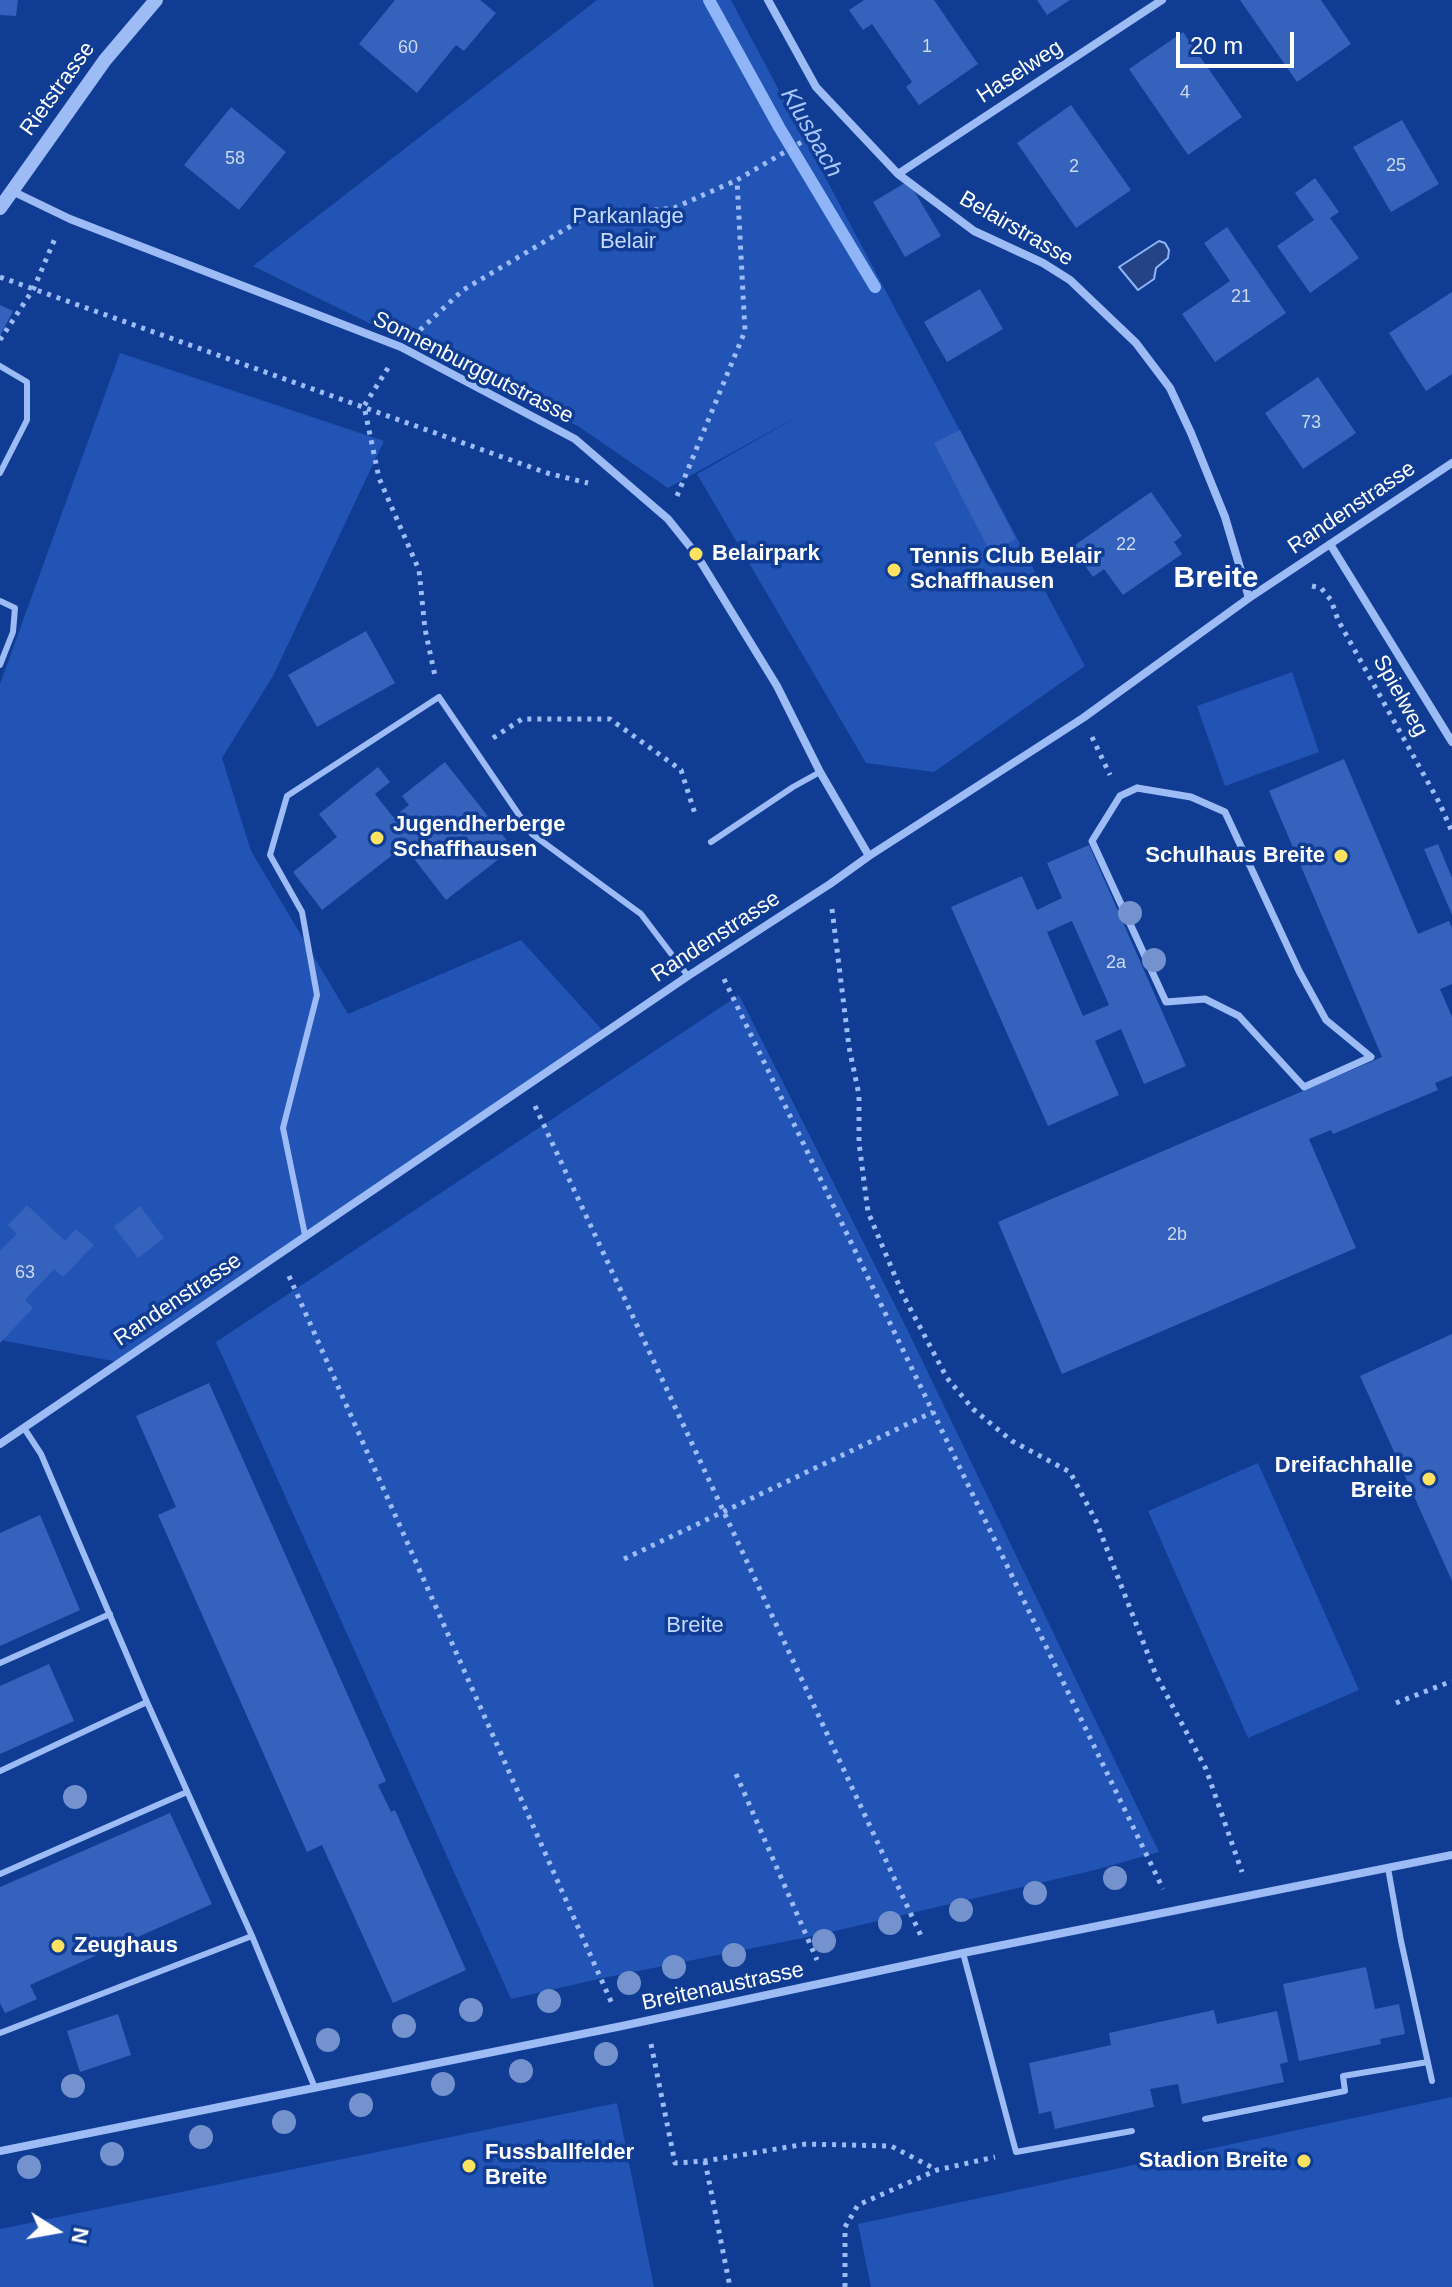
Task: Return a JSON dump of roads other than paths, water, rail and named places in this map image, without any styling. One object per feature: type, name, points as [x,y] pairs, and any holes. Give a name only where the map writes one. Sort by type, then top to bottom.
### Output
[{"type":"street","name":"Rietstrasse","points":[[0,208],[105,60],[156,0]]},
{"type":"street","name":"Belairstrasse","points":[[768,0],[816,87],[898,174],[974,231],[1043,263],[1070,280],[1136,343],[1170,388],[1191,433],[1225,517],[1249,598]]},
{"type":"street","name":"Haselweg","points":[[898,174],[1162,0]]},
{"type":"street","name":"Sonnenburggutstrasse","points":[[12,191],[70,219],[401,347],[575,439],[668,519],[696,554],[777,686],[820,772],[869,856]]},
{"type":"street","name":"Randenstrasse","points":[[0,1444],[688,976],[1083,718],[1249,598],[1452,463]]},
{"type":"street","name":"Spielweg","points":[[1330,544],[1452,742]]},
{"type":"street","points":[[1137,788],[1191,797],[1225,812],[1299,971],[1326,1020],[1371,1057],[1304,1087],[1239,1016],[1205,999],[1166,1002],[1092,841],[1120,796],[1137,788]]},
{"type":"street","name":"Breitenaustrasse","points":[[0,2151],[1452,1855]]},
{"type":"lane","points":[[0,366],[27,382],[27,420],[1,468]]},
{"type":"lane","points":[[0,601],[15,608],[13,632],[0,665]]},
{"type":"lane","points":[[305,1235],[283,1128],[317,995],[302,912],[270,855],[287,796],[439,697],[532,834],[641,914],[688,976]]},
{"type":"lane","points":[[711,842],[820,772]]},
{"type":"lane","points":[[24,1428],[41,1454],[252,1936],[315,2088]]},
{"type":"lane","points":[[0,1663],[110,1614]]},
{"type":"lane","points":[[0,1771],[147,1702]]},
{"type":"lane","points":[[0,1874],[187,1792]]},
{"type":"lane","points":[[1388,1868],[1432,2081]]},
{"type":"lane","points":[[0,2033],[252,1936]]},
{"type":"lane","points":[[963,1953],[1016,2152],[1132,2131]]},
{"type":"lane","points":[[1205,2119],[1345,2091],[1343,2076],[1428,2062]]},
{"type":"waterway","name":"Klusbach","points":[[709,0],[779,127],[875,287]]},
{"type":"place","name":"Belairpark","points":[[696,554]]},
{"type":"place","name":"Tennis Club Belair Schaffhausen","points":[[894,570]]},
{"type":"place","name":"Jugendherberge Schaffhausen","points":[[377,838]]},
{"type":"place","name":"Schulhaus Breite","points":[[1341,856]]},
{"type":"place","name":"Dreifachhalle Breite","points":[[1429,1479]]},
{"type":"place","name":"Zeughaus","points":[[58,1946]]},
{"type":"place","name":"Stadion Breite","points":[[1304,2161]]},
{"type":"place","name":"Fussballfelder Breite","points":[[469,2166]]},
{"type":"district","name":"Breite","points":[[1216,579]]},
{"type":"park label","name":"Parkanlage Belair","points":[[628,230]]}]
